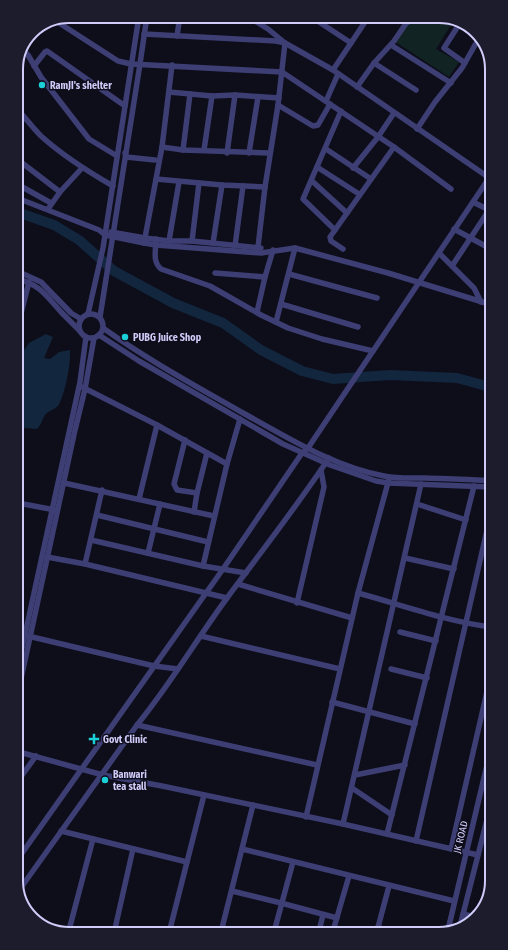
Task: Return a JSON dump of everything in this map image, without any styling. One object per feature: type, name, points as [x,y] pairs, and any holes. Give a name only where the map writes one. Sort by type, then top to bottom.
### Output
[{"type":"street","points":[[88,314],[103,248],[138,23]]},
{"type":"street","points":[[100,317],[146,23]]},
{"type":"street","points":[[177,36],[179,23]]},
{"type":"street","points":[[258,23],[285,43],[333,70],[485,176]]},
{"type":"street","points":[[321,23],[351,43]]},
{"type":"street","points":[[333,70],[364,23]]},
{"type":"street","points":[[357,87],[374,63],[391,45],[407,23]]},
{"type":"street","points":[[61,24],[118,61],[132,64],[282,72],[394,147],[451,189]]},
{"type":"street","points":[[457,27],[444,48],[465,63]]},
{"type":"street","points":[[144,34],[276,40],[285,43]]},
{"type":"street","points":[[258,247],[265,187],[279,98],[285,43]]},
{"type":"street","points":[[417,129],[465,63],[476,43]]},
{"type":"street","points":[[391,45],[451,83]]},
{"type":"street","points":[[34,66],[47,51],[125,106]]},
{"type":"street","points":[[26,54],[89,139],[117,156]]},
{"type":"street","points":[[374,63],[416,90]]},
{"type":"street","points":[[145,241],[162,147],[172,65]]},
{"type":"street","points":[[278,105],[313,126],[318,125],[338,74]]},
{"type":"street","points":[[169,92],[212,96],[235,95],[279,98]]},
{"type":"street","points":[[183,150],[190,94]]},
{"type":"street","points":[[227,153],[235,95]]},
{"type":"street","points":[[204,150],[212,96]]},
{"type":"street","points":[[249,153],[258,97]]},
{"type":"street","points":[[335,230],[304,201],[303,197],[312,181],[341,112]]},
{"type":"street","points":[[353,168],[378,137],[394,113]]},
{"type":"street","points":[[23,116],[40,135],[82,168],[113,186]]},
{"type":"street","points":[[162,147],[227,153],[270,153]]},
{"type":"street","points":[[343,249],[330,239],[359,194],[394,147]]},
{"type":"street","points":[[326,149],[371,179]]},
{"type":"street","points":[[126,153],[126,157],[155,160]]},
{"type":"street","points":[[23,164],[60,192]]},
{"type":"street","points":[[317,167],[359,194]]},
{"type":"street","points":[[48,209],[51,202],[82,168]]},
{"type":"street","points":[[156,179],[179,182],[265,187]]},
{"type":"street","points":[[312,181],[347,213]]},
{"type":"street","points":[[169,241],[179,182]]},
{"type":"street","points":[[192,241],[200,183]]},
{"type":"street","points":[[23,852],[223,569],[302,453],[308,448],[485,183]]},
{"type":"street","points":[[213,243],[222,185]]},
{"type":"street","points":[[234,246],[244,186]]},
{"type":"street","points":[[23,187],[51,202]]},
{"type":"street","points":[[23,200],[105,233],[145,241],[248,252],[261,253],[273,250],[295,248],[418,282],[485,303]]},
{"type":"street","points":[[473,202],[485,208]]},
{"type":"street","points":[[452,266],[485,216]]},
{"type":"street","points":[[454,229],[485,246]]},
{"type":"street","points":[[156,242],[192,241],[258,247],[267,251]]},
{"type":"street","points":[[156,242],[155,260],[156,264],[161,269],[210,286],[288,328],[322,339],[374,351]]},
{"type":"street","points":[[276,322],[295,248]]},
{"type":"street","points":[[257,312],[273,250]]},
{"type":"street","points":[[439,253],[474,288],[481,302]]},
{"type":"street","points":[[215,273],[265,277]]},
{"type":"street","points":[[23,274],[41,282],[72,313],[81,319]]},
{"type":"street","points":[[289,274],[377,298]]},
{"type":"street","points":[[23,280],[40,288],[86,337],[79,386],[23,665]]},
{"type":"street","points":[[23,306],[29,282]]},
{"type":"street","points":[[281,304],[358,326]]},
{"type":"street","points":[[23,650],[28,636],[47,557],[55,510],[64,482],[97,336],[103,328],[103,322],[100,317],[94,314],[88,314],[79,322],[80,330]]},
{"type":"street","points":[[103,328],[132,349],[167,370],[327,460]]},
{"type":"street","points":[[86,337],[97,336],[240,419],[302,453],[389,480],[422,484],[485,487]]},
{"type":"street","points":[[79,386],[157,425],[227,464]]},
{"type":"street","points":[[203,566],[227,464],[240,419]]},
{"type":"street","points":[[139,499],[157,425]]},
{"type":"street","points":[[185,440],[174,484],[177,490],[197,493]]},
{"type":"street","points":[[194,512],[207,452]]},
{"type":"street","points":[[23,884],[153,706],[227,598],[327,460]]},
{"type":"street","points":[[297,603],[324,487],[321,470]]},
{"type":"street","points":[[389,480],[485,481]]},
{"type":"street","points":[[306,817],[358,593],[389,480]]},
{"type":"street","points":[[64,482],[214,516]]},
{"type":"street","points":[[343,824],[422,484]]},
{"type":"street","points":[[387,834],[474,486]]},
{"type":"street","points":[[85,564],[102,490]]},
{"type":"street","points":[[23,504],[55,510]]},
{"type":"street","points":[[148,553],[160,504]]},
{"type":"street","points":[[417,504],[466,520]]},
{"type":"street","points":[[97,515],[208,542]]},
{"type":"street","points":[[416,841],[485,539]]},
{"type":"street","points":[[91,540],[203,566],[246,573]]},
{"type":"street","points":[[47,557],[85,564],[227,598]]},
{"type":"street","points":[[405,558],[454,569]]},
{"type":"street","points":[[238,584],[297,603],[352,618]]},
{"type":"street","points":[[358,593],[442,618],[485,626]]},
{"type":"street","points":[[400,632],[436,642]]},
{"type":"street","points":[[28,636],[154,666],[178,669]]},
{"type":"street","points":[[201,636],[340,669]]},
{"type":"street","points":[[391,669],[427,678]]},
{"type":"street","points":[[451,849],[485,700]]},
{"type":"street","points":[[332,702],[415,724]]},
{"type":"street","points":[[138,725],[317,765]]},
{"type":"street","points":[[23,753],[103,775],[343,824],[478,855]]},
{"type":"street","points":[[23,774],[36,756]]},
{"type":"street","points":[[354,775],[405,765]]},
{"type":"street","name":"JK ROAD","points":[[449,926],[485,773]]},
{"type":"street","points":[[352,788],[392,815]]},
{"type":"street","points":[[171,927],[204,795]]},
{"type":"street","points":[[222,927],[253,805]]},
{"type":"street","points":[[461,921],[485,828]]},
{"type":"street","points":[[61,831],[187,862]]},
{"type":"street","points":[[70,927],[93,839]]},
{"type":"street","points":[[115,927],[133,849]]},
{"type":"street","points":[[242,849],[454,901]]},
{"type":"street","points":[[275,927],[293,862]]},
{"type":"street","points":[[334,927],[348,876]]},
{"type":"street","points":[[378,927],[389,886]]},
{"type":"street","points":[[232,891],[337,918]]},
{"type":"street","points":[[463,914],[469,916]]},
{"type":"street","points":[[319,927],[323,915]]},
{"type":"shaded area","points":[[408,23],[448,24],[451,25],[436,49],[459,62],[449,77],[394,41]]},
{"type":"water","points":[[46,334],[53,337],[44,358],[50,359],[59,352],[70,350],[70,363],[61,401],[55,409],[45,415],[37,429],[23,429],[23,352],[29,343]]},
{"type":"waterway","points":[[23,214],[54,225],[79,240],[114,271],[173,303],[223,323],[261,350],[302,371],[333,379],[390,375],[457,378],[485,386]]},
{"type":"place","name":"RamJI's shelter","points":[[42,85]]},
{"type":"place","name":"PUBG Juice Shop","points":[[125,337]]},
{"type":"place","name":"Govt Clinic","points":[[94,739]]},
{"type":"place","name":"Banwari tea stall","points":[[105,780]]}]
